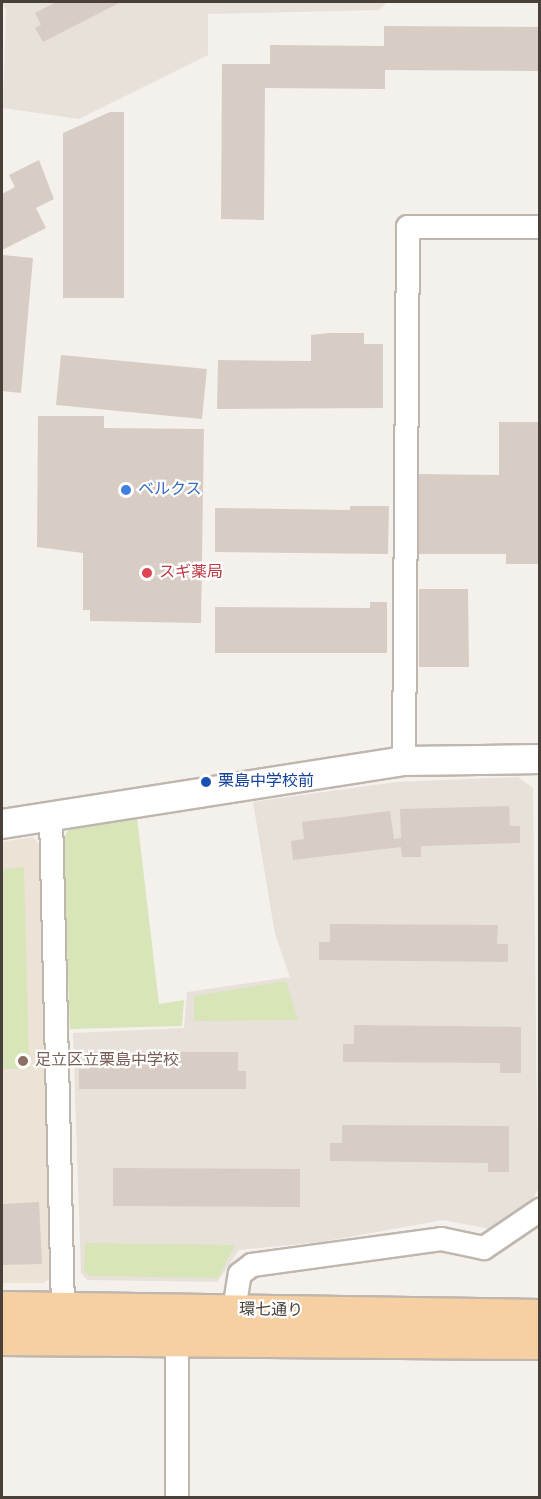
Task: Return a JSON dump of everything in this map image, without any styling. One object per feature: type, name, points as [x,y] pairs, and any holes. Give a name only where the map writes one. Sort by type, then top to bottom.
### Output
[{"type":"main road","name":"環七通り","points":[[2,1308],[540,1316]]},
{"type":"main road","name":"環七通り","points":[[2,1338],[177,1337],[540,1342]]},
{"type":"street","points":[[404,761],[408,227],[540,227]]},
{"type":"street","points":[[2,824],[404,761],[540,759]]},
{"type":"street","points":[[51,817],[63,1308]]},
{"type":"street","points":[[234,1310],[240,1274],[252,1265],[441,1239],[484,1248],[540,1210]]},
{"type":"street","points":[[177,1337],[177,1497]]},
{"type":"shaded area","points":[[2,2],[387,2],[379,10],[208,14],[208,55],[79,119],[3,108],[6,10]]},
{"type":"shaded area","points":[[518,777],[533,788],[538,1189],[532,1200],[490,1229],[443,1220],[321,1242],[239,1250],[217,1282],[87,1280],[81,1273],[73,1033],[184,1028],[187,992],[290,977],[275,934],[253,802],[396,782]]},
{"type":"shaded area","name":"足立区立栗島中学校","points":[[33,837],[39,844],[50,1278],[43,1283],[2,1283],[2,842]]},
{"type":"green space","points":[[137,817],[159,1004],[184,1000],[182,1026],[70,1029],[63,838],[70,828]]},
{"type":"green space","points":[[24,867],[29,1069],[2,1069],[2,869]]},
{"type":"green space","points":[[286,981],[298,1020],[194,1021],[194,996]]},
{"type":"green space","points":[[85,1243],[235,1245],[218,1278],[91,1276],[84,1272]]},
{"type":"building","points":[[56,2],[121,2],[43,42],[35,28],[41,25],[35,13]]},
{"type":"building","points":[[384,26],[540,27],[540,71],[385,70],[385,89],[265,88],[264,220],[221,219],[222,64],[270,64],[270,45],[384,46]]},
{"type":"building","points":[[110,112],[124,112],[124,298],[63,298],[63,133]]},
{"type":"building","points":[[39,160],[54,199],[36,208],[46,228],[2,250],[2,194],[15,187],[9,175]]},
{"type":"building","points":[[3,255],[33,258],[21,393],[2,391]]},
{"type":"building","points":[[364,333],[364,344],[383,344],[383,408],[217,409],[218,360],[311,361],[311,335]]},
{"type":"building","points":[[61,355],[207,369],[202,419],[56,405]]},
{"type":"building","points":[[38,416],[104,416],[104,428],[204,429],[201,623],[90,621],[90,610],[83,610],[83,553],[37,547]]},
{"type":"building","points":[[499,422],[540,422],[540,564],[506,564],[506,554],[419,554],[419,474],[499,475]]},
{"type":"building","points":[[350,506],[389,506],[388,554],[215,552],[215,508],[350,510]]},
{"type":"building","points":[[419,589],[468,589],[469,667],[419,667]]},
{"type":"building","points":[[370,602],[387,602],[387,653],[215,653],[215,607],[370,608]]},
{"type":"building","points":[[509,806],[510,826],[520,826],[520,843],[421,846],[421,857],[402,857],[401,847],[293,860],[291,841],[304,839],[302,822],[390,811],[394,839],[401,838],[400,809]]},
{"type":"building","points":[[330,924],[498,925],[497,944],[508,944],[508,962],[319,960],[319,942],[330,942]]},
{"type":"building","points":[[354,1025],[521,1027],[521,1073],[500,1073],[500,1063],[343,1062],[343,1044],[354,1044]]},
{"type":"building","points":[[90,1052],[238,1052],[238,1071],[246,1071],[246,1089],[79,1089],[79,1069],[90,1069]]},
{"type":"building","points":[[342,1125],[509,1126],[509,1172],[488,1172],[488,1163],[330,1161],[330,1143],[342,1143]]},
{"type":"building","points":[[113,1168],[300,1169],[300,1207],[113,1206]]},
{"type":"building","points":[[39,1202],[42,1264],[2,1265],[2,1204]]},
{"type":"place","name":"ベルクス","points":[[126,490]]},
{"type":"place","name":"スギ薬局","points":[[147,573]]},
{"type":"place","name":"栗島中学校前","points":[[206,782]]},
{"type":"place","name":"足立区立栗島中学校","points":[[23,1061]]}]
